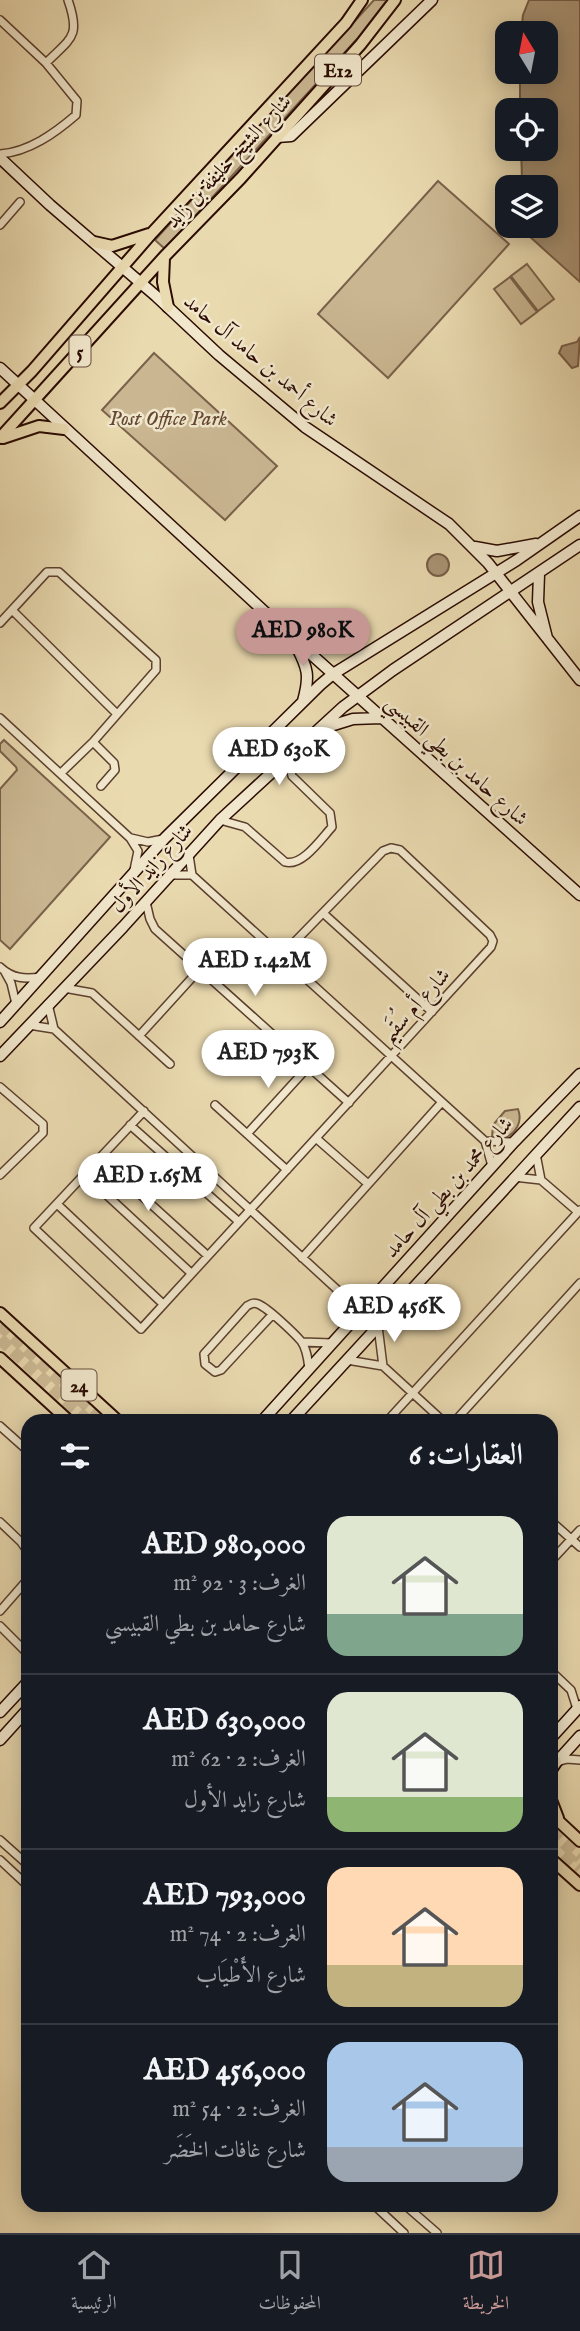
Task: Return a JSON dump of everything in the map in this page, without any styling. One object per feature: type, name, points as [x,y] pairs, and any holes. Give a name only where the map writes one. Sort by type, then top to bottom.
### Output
[{"type":"main road","name":"شارع الشيخ خليفة بن زايد","points":[[123,267],[346,23],[362,0]]},
{"type":"main road","name":"شارع الشيخ خليفة بن زايد","points":[[141,282],[361,44],[395,0]]},
{"type":"main road","points":[[277,136],[291,136],[432,0]]},
{"type":"main road","name":"شارع أحمد بن حامد آل حامد","points":[[0,156],[219,355],[305,427],[449,524],[496,573],[509,593],[580,680]]},
{"type":"main road","points":[[94,242],[112,246],[152,233]]},
{"type":"main road","points":[[164,257],[163,282],[168,307]]},
{"type":"main road","name":"5","points":[[0,402],[123,267]]},
{"type":"main road","name":"5","points":[[0,439],[141,282]]},
{"type":"main road","name":"شارع حامد بن بطي القبيسي","points":[[0,368],[381,719],[580,895]]},
{"type":"main road","points":[[0,439],[32,428],[64,429]]},
{"type":"main road","name":"شارع زايد الأول","points":[[0,1021],[165,838],[333,674],[496,573],[580,516]]},
{"type":"main road","points":[[472,546],[496,551],[543,542]]},
{"type":"main road","name":"شارع زايد الأول","points":[[0,1056],[220,820],[356,695],[580,545]]},
{"type":"main road","points":[[539,574],[538,602],[548,642]]},
{"type":"main road","points":[[293,638],[307,670],[303,701]]},
{"type":"main road","points":[[317,731],[353,719],[381,719]]},
{"type":"main road","name":"شارع محمد بن بطي آل حامد","points":[[268,1414],[514,1142],[580,1073]]},
{"type":"main road","name":"شارع محمد بن بطي آل حامد","points":[[298,1414],[580,1107]]},
{"type":"main road","name":"24","points":[[0,1313],[110,1414]]},
{"type":"main road","name":"24","points":[[0,1358],[61,1414]]},
{"type":"main road","points":[[0,1712],[21,1690]]},
{"type":"main road","points":[[558,1730],[578,1708]]},
{"type":"main road","points":[[0,1740],[21,1717]]},
{"type":"main road","points":[[558,1761],[580,1736]]},
{"type":"main road","points":[[558,1821],[580,1841]]},
{"type":"main road","points":[[558,1865],[580,1885]]},
{"type":"street","points":[[46,63],[73,36],[75,21],[68,0]]},
{"type":"street","points":[[0,20],[46,63],[77,101],[76,115],[22,150],[0,156]]},
{"type":"street","points":[[0,225],[20,202]]},
{"type":"street","points":[[0,623],[47,572],[59,572],[156,660],[156,670],[61,773]]},
{"type":"street","points":[[12,610],[117,714]]},
{"type":"street","points":[[0,718],[130,838],[138,851],[134,872]]},
{"type":"street","points":[[93,741],[114,763],[115,770],[101,786]]},
{"type":"street","points":[[220,820],[245,827],[285,862],[290,864],[299,861],[332,827],[330,813],[292,776],[288,758]]},
{"type":"street","points":[[130,838],[148,842],[165,838]]},
{"type":"street","name":"شارع أم سُقَيم","points":[[144,1111],[34,1228],[141,1329],[317,1139],[491,947],[493,941],[490,935],[400,850],[391,848],[383,851],[281,956]]},
{"type":"street","points":[[189,855],[192,875],[485,1141],[491,1154],[492,1167]]},
{"type":"street","points":[[169,875],[192,875]]},
{"type":"street","points":[[146,902],[149,919],[155,929],[349,1103]]},
{"type":"street","points":[[323,914],[432,1012]]},
{"type":"street","points":[[2,969],[26,979],[42,976]]},
{"type":"street","points":[[2,969],[11,983],[16,1004]]},
{"type":"street","points":[[139,1036],[200,969]]},
{"type":"street","points":[[63,988],[92,993],[170,1063]]},
{"type":"street","points":[[48,1004],[54,1029]]},
{"type":"street","points":[[28,1025],[54,1029],[251,1209],[344,1296],[352,1322]]},
{"type":"street","points":[[247,1134],[309,1066]]},
{"type":"street","points":[[0,1087],[43,1124],[44,1128],[43,1133],[0,1175]]},
{"type":"street","points":[[302,1258],[442,1102]]},
{"type":"street","points":[[215,1105],[287,1170]]},
{"type":"street","points":[[130,1125],[239,1221]]},
{"type":"street","points":[[317,1139],[367,1183]]},
{"type":"street","points":[[485,1141],[514,1142]]},
{"type":"street","points":[[536,1154],[541,1180]]},
{"type":"street","points":[[100,1158],[208,1255]]},
{"type":"street","points":[[85,1175],[191,1273]]},
{"type":"street","points":[[394,1414],[579,1211],[541,1180],[514,1177]]},
{"type":"street","points":[[57,1204],[163,1304]]},
{"type":"street","points":[[461,1414],[580,1283]]},
{"type":"street","points":[[344,1296],[370,1301]]},
{"type":"street","points":[[272,1315],[221,1370],[215,1372],[205,1364],[204,1354],[247,1306],[258,1304],[272,1315],[302,1342],[309,1369]]},
{"type":"street","points":[[378,1326],[383,1366]]},
{"type":"street","points":[[302,1342],[332,1343]]},
{"type":"street","points":[[347,1360],[383,1366],[436,1414]]},
{"type":"street","points":[[0,1426],[21,1445]]},
{"type":"street","points":[[0,1522],[21,1542]]},
{"type":"street","points":[[558,1527],[580,1547]]},
{"type":"street","points":[[558,1554],[580,1530]]},
{"type":"street","points":[[0,1611],[21,1587]]},
{"type":"street","points":[[0,1626],[21,1645]]},
{"type":"street","points":[[558,1676],[576,1690],[578,1708]]},
{"type":"street","points":[[558,1764],[567,1759],[580,1759]]},
{"type":"street","points":[[0,1840],[21,1859]]},
{"type":"street","points":[[0,1860],[21,1880]]},
{"type":"street","points":[[382,2212],[404,2233]]},
{"type":"street","points":[[413,2212],[437,2233]]},
{"type":"green space","points":[[374,0],[387,0],[357,39],[165,249],[155,240]]},
{"type":"green space","points":[[438,181],[495,232],[495,238],[502,238],[509,244],[388,378],[318,314]]},
{"type":"green space","points":[[527,264],[554,299],[538,311],[511,276]]},
{"type":"green space","points":[[510,277],[537,312],[521,324],[494,289]]},
{"type":"green space","name":"Post Office Park","points":[[154,353],[277,466],[225,520],[102,410]]},
{"type":"green space","points":[[4,740],[110,837],[10,949],[0,940],[0,789],[17,770],[0,751],[0,744]]},
{"type":"green space","points":[[518,1109],[519,1123],[512,1134],[504,1139],[492,1137],[493,1125],[505,1111]]},
{"type":"shaded area","points":[[529,0],[580,0],[580,282],[531,238],[558,238],[558,175],[522,175],[521,161],[558,161],[558,98],[520,98],[520,84],[558,84],[558,21],[522,21]]},
{"type":"shaded area","points":[[580,337],[578,366],[572,368],[559,353],[562,346],[577,342]]},
{"type":"shaded area","points":[[438,554],[446,557],[449,565],[446,573],[438,576],[430,573],[427,565],[430,557]]},
{"type":"tunnel","points":[[0,1325],[95,1414]]},
{"type":"tunnel","points":[[0,1339],[80,1414]]},
{"type":"tunnel","points":[[558,1838],[580,1858]]},
{"type":"tunnel","points":[[564,1854],[580,1868]]}]
